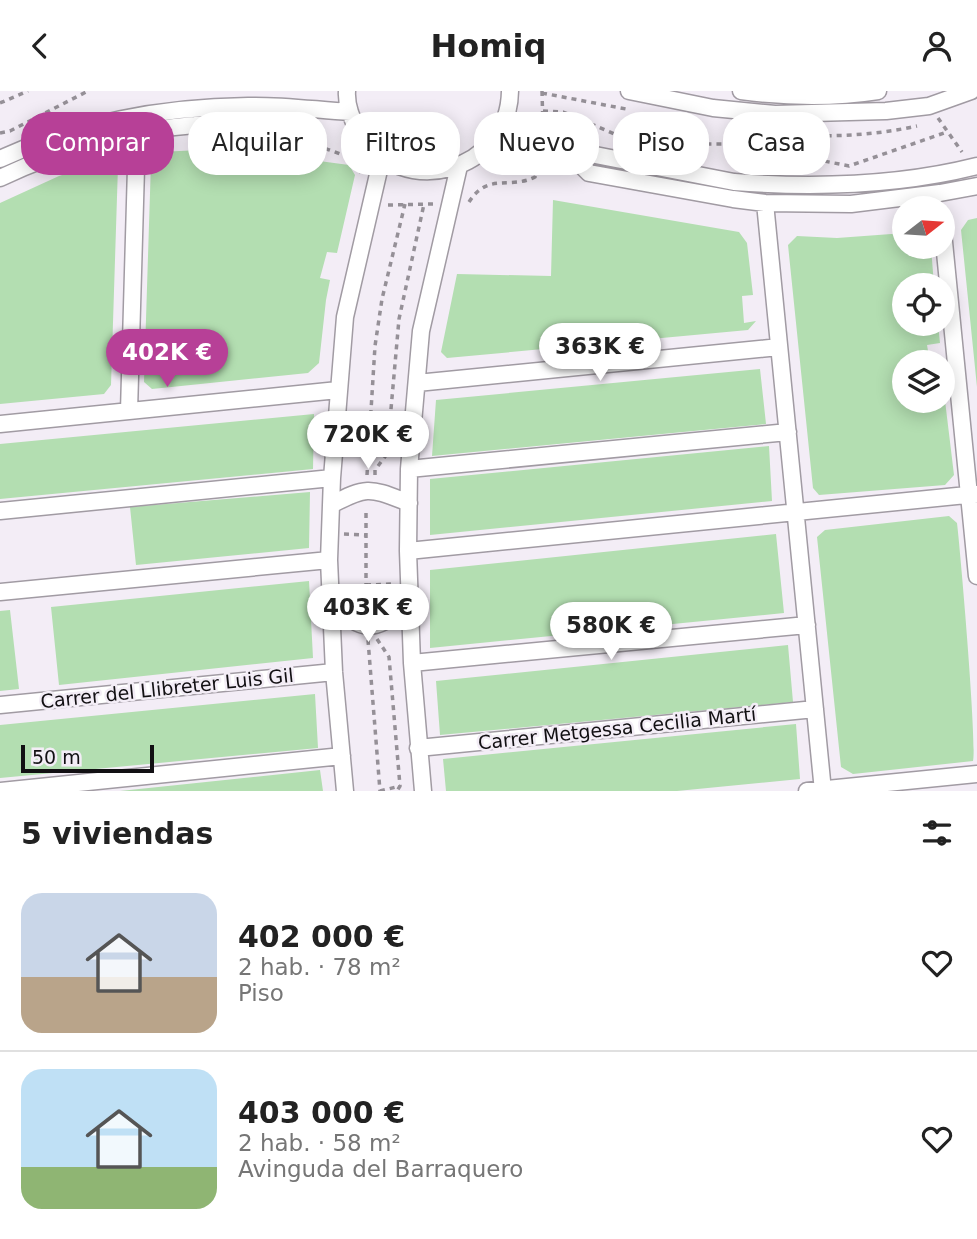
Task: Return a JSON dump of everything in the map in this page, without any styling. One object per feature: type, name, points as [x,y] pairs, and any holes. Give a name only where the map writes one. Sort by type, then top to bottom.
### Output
[{"type":"street","points":[[0,159],[33,143],[88,125],[139,114],[251,106],[350,112],[347,91]]},
{"type":"street","points":[[507,112],[510,91]]},
{"type":"street","points":[[629,91],[713,108],[775,114],[886,111],[929,106],[971,91]]},
{"type":"street","points":[[749,92],[777,96],[880,91],[886,111]]},
{"type":"street","points":[[174,128],[268,124],[281,120],[290,108]]},
{"type":"street","points":[[599,155],[734,182],[765,184],[849,185],[937,176],[972,167]]},
{"type":"street","points":[[0,178],[21,168]]},
{"type":"street","points":[[129,411],[136,175]]},
{"type":"street","points":[[345,791],[334,672],[329,560],[332,478],[345,317],[378,175]]},
{"type":"street","points":[[423,786],[412,663],[408,551],[409,469],[421,331],[457,175]]},
{"type":"street","points":[[599,175],[765,203],[892,203]]},
{"type":"street","points":[[952,196],[977,186]]},
{"type":"street","points":[[765,203],[815,709],[818,791],[977,774]]},
{"type":"street","points":[[946,259],[973,495],[977,576]]},
{"type":"street","points":[[417,383],[779,347]]},
{"type":"street","points":[[0,424],[338,390]]},
{"type":"street","points":[[409,469],[788,432]]},
{"type":"street","points":[[0,511],[332,478]]},
{"type":"street","points":[[331,505],[366,489],[409,503]]},
{"type":"street","points":[[408,551],[973,495]]},
{"type":"street","points":[[0,591],[329,560]]},
{"type":"street","points":[[331,603],[352,622],[366,626],[376,626],[410,606]]},
{"type":"street","points":[[412,663],[807,625]]},
{"type":"street","name":"Carrer del Llibreter Luis Gil","points":[[0,705],[334,672]]},
{"type":"street","name":"Carrer Metgessa Cecilia Martí","points":[[418,748],[815,709]]},
{"type":"street","points":[[0,791],[342,756]]},
{"type":"path","points":[[0,103],[28,91]]},
{"type":"path","points":[[0,134],[88,91]]},
{"type":"path","points":[[542,91],[543,111],[563,112],[638,144],[739,144],[849,166],[947,132]]},
{"type":"path","points":[[929,106],[972,167]]},
{"type":"path","points":[[311,110],[317,144],[329,152],[342,153],[352,160],[359,168],[362,179]]},
{"type":"path","points":[[371,205],[451,204],[466,207],[477,190],[487,184],[524,183],[536,175]]},
{"type":"path","points":[[405,204],[382,299],[375,346],[366,489],[366,626],[383,791],[423,786]]},
{"type":"path","points":[[366,585],[409,583]]},
{"type":"green space","points":[[174,151],[188,151],[188,175],[327,175],[327,162],[341,164],[341,175],[355,175],[337,253],[327,252],[320,278],[330,280],[319,363],[308,373],[152,389],[144,382],[151,175],[174,175]]},
{"type":"green space","points":[[118,175],[111,385],[104,394],[0,404],[0,203],[59,176]]},
{"type":"green space","points":[[553,200],[739,232],[747,243],[753,295],[742,296],[744,323],[756,321],[748,330],[447,358],[441,352],[457,274],[551,276]]},
{"type":"green space","points":[[977,218],[977,387],[961,230],[968,220]]},
{"type":"green space","points":[[892,234],[892,259],[932,259],[933,273],[892,273],[892,336],[939,336],[940,343],[927,345],[928,350],[892,350],[892,413],[947,413],[954,475],[945,485],[819,495],[813,488],[788,245],[797,236],[837,238]]},
{"type":"green space","points":[[760,369],[766,424],[432,456],[436,400]]},
{"type":"green space","points":[[314,414],[313,469],[0,499],[0,444]]},
{"type":"green space","points":[[769,446],[772,501],[430,535],[430,479]]},
{"type":"green space","points":[[310,492],[309,548],[136,565],[130,507]]},
{"type":"green space","points":[[949,516],[957,523],[959,542],[971,688],[973,761],[853,774],[841,767],[817,537],[825,530]]},
{"type":"green space","points":[[776,534],[784,613],[430,648],[430,570]]},
{"type":"green space","points":[[309,581],[313,658],[59,685],[51,607]]},
{"type":"green space","points":[[10,610],[19,689],[0,691],[0,611]]},
{"type":"green space","points":[[788,645],[793,702],[440,735],[436,681]]},
{"type":"green space","points":[[315,694],[318,748],[0,778],[0,725]]},
{"type":"green space","points":[[796,724],[800,779],[677,791],[446,791],[443,759]]},
{"type":"green space","points":[[320,770],[323,791],[120,791]]}]
